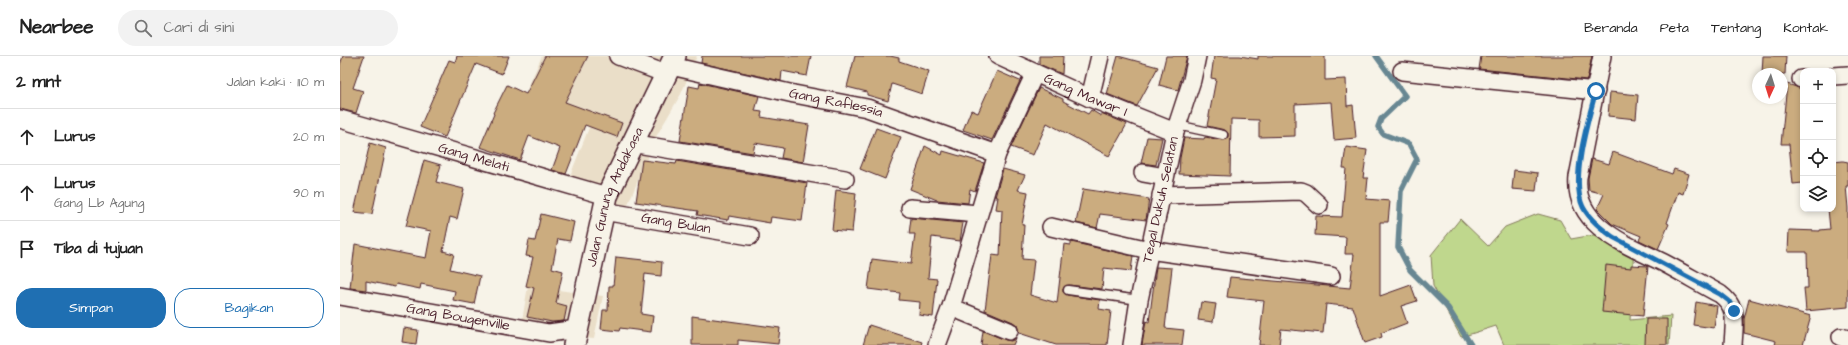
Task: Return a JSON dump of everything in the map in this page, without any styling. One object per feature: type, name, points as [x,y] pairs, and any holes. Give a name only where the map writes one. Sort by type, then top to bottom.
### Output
[{"type":"street","name":"Gang Raflessia","points":[[618,56],[671,65],[794,94],[867,108],[997,154]]},
{"type":"street","name":"Gang Mawar I","points":[[998,56],[1090,98],[1176,128]]},
{"type":"street","points":[[1090,98],[1100,56]]},
{"type":"street","name":"Tegal Dukuh Selatan","points":[[1132,345],[1149,250],[1176,128],[1192,80],[1197,56]]},
{"type":"street","points":[[1602,56],[1582,154],[1578,194],[1588,215],[1613,237],[1720,294],[1729,301],[1734,311],[1733,345]]},
{"type":"street","name":"Jalan Gunung Andakasa","points":[[576,337],[605,203],[631,143],[671,65]]},
{"type":"street","points":[[1402,71],[1596,91]]},
{"type":"street","points":[[937,345],[951,307],[997,154],[1035,73]]},
{"type":"street","points":[[1836,76],[1848,74]]},
{"type":"street","name":"Gang Melati","points":[[340,119],[605,203]]},
{"type":"street","points":[[631,143],[845,179]]},
{"type":"street","points":[[1143,173],[1165,177]]},
{"type":"street","points":[[1161,195],[1301,191],[1306,193],[1319,205]]},
{"type":"street","name":"Gang Bulan","points":[[605,203],[750,236]]},
{"type":"street","points":[[910,208],[978,214]]},
{"type":"street","points":[[1051,227],[1149,250],[1330,276]]},
{"type":"street","name":"Gang Bougenville","points":[[340,296],[576,337]]},
{"type":"street","points":[[951,307],[1009,332]]},
{"type":"lane","points":[[1176,128],[1223,135]]},
{"type":"lane","points":[[1068,290],[1139,300]]},
{"type":"shaded area","points":[[542,56],[697,56],[681,94],[657,135],[626,209],[564,191],[594,115],[528,87]]},
{"type":"shaded area","points":[[528,286],[603,296],[594,339],[520,332]]},
{"type":"green space","points":[[1538,214],[1560,220],[1571,239],[1616,231],[1634,244],[1630,320],[1671,316],[1669,345],[1504,345],[1496,326],[1461,337],[1433,286],[1431,255],[1460,219],[1488,246],[1505,227]]},
{"type":"building","points":[[343,56],[364,56],[353,88],[363,91],[356,113],[340,109],[340,65]]},
{"type":"building","points":[[457,56],[509,56],[502,74],[476,64],[445,137],[420,127],[449,60],[455,62]]},
{"type":"building","points":[[545,56],[588,56],[565,102],[622,123],[617,137],[585,125],[566,174],[552,170],[560,148],[529,136],[520,160],[480,147],[494,114],[493,113],[507,85],[526,94]]},
{"type":"building","points":[[702,56],[811,56],[807,76],[782,71],[781,81],[701,63]]},
{"type":"building","points":[[855,56],[890,56],[899,58],[899,61],[929,71],[922,94],[892,84],[888,101],[867,95],[867,92],[847,87]]},
{"type":"building","points":[[1039,56],[1063,56],[1062,74],[1039,64]]},
{"type":"building","points":[[1118,56],[1158,67],[1137,106],[1107,94]]},
{"type":"building","points":[[1166,56],[1187,56],[1178,90],[1159,85]]},
{"type":"building","points":[[1214,56],[1240,56],[1258,59],[1258,56],[1325,56],[1325,80],[1346,79],[1347,106],[1353,105],[1356,138],[1334,140],[1331,102],[1295,104],[1295,136],[1259,137],[1259,120],[1231,119],[1230,176],[1179,174],[1180,158],[1184,138],[1204,139],[1205,137],[1222,140],[1228,137],[1228,133],[1225,130],[1207,126],[1216,79],[1211,78]]},
{"type":"building","points":[[1481,56],[1592,56],[1587,80],[1479,69]]},
{"type":"building","points":[[1763,56],[1786,56],[1785,68],[1762,68]]},
{"type":"building","points":[[997,71],[1020,81],[992,140],[963,130],[971,110],[978,113]]},
{"type":"building","points":[[700,83],[759,96],[755,111],[762,112],[761,117],[809,125],[803,162],[781,158],[783,148],[755,143],[753,153],[680,141],[689,86],[699,88]]},
{"type":"building","points":[[1788,84],[1800,88],[1800,183],[1793,184],[1789,144],[1781,144],[1785,104],[1788,104]]},
{"type":"building","points":[[1039,88],[1063,99],[1063,101],[1088,114],[1091,110],[1101,116],[1101,113],[1127,124],[1109,156],[1047,123],[1033,155],[1011,147]]},
{"type":"building","points":[[1610,92],[1638,95],[1636,119],[1608,116]]},
{"type":"building","points":[[876,128],[901,137],[885,179],[860,169]]},
{"type":"building","points":[[1147,137],[1162,138],[1156,165],[1141,163]]},
{"type":"building","points":[[370,143],[386,148],[372,214],[354,212]]},
{"type":"building","points":[[925,146],[942,155],[943,151],[984,163],[975,191],[970,189],[968,203],[937,200],[910,189]]},
{"type":"building","points":[[1346,147],[1367,150],[1363,178],[1368,178],[1366,199],[1390,201],[1388,222],[1380,222],[1380,296],[1411,285],[1417,301],[1401,306],[1407,323],[1381,333],[1382,337],[1365,343],[1353,307],[1326,304],[1323,333],[1281,329],[1279,345],[1259,345],[1264,301],[1227,297],[1230,277],[1350,288],[1354,254],[1345,254],[1346,237],[1315,235],[1316,216],[1342,217],[1346,168],[1343,168]]},
{"type":"building","points":[[1613,152],[1672,174],[1674,169],[1689,174],[1683,194],[1678,192],[1667,223],[1669,224],[1658,249],[1639,240],[1641,236],[1612,224],[1597,209],[1604,194],[1589,190],[1588,178],[1592,159],[1609,164]]},
{"type":"building","points":[[424,160],[441,165],[436,182],[464,189],[457,219],[450,217],[443,251],[454,254],[450,269],[480,276],[474,304],[453,300],[455,291],[421,284],[420,289],[396,284],[395,287],[366,281],[366,290],[350,288],[355,244],[426,258],[431,231],[406,226]]},
{"type":"building","points":[[642,160],[676,164],[677,161],[807,183],[802,221],[771,217],[770,223],[729,216],[728,220],[697,215],[698,211],[636,202]]},
{"type":"building","points":[[1836,162],[1848,162],[1848,186],[1846,186],[1848,208],[1848,307],[1806,311],[1804,288],[1808,288],[1807,252],[1788,252],[1789,230],[1820,231],[1830,229],[1828,212],[1836,212]]},
{"type":"building","points":[[1003,169],[1025,175],[1018,190],[1028,192],[1022,225],[1024,225],[1022,259],[1034,260],[1030,295],[1057,303],[1064,244],[1071,245],[1071,242],[1133,256],[1131,271],[1104,268],[1102,289],[1069,285],[1063,289],[1063,292],[1067,295],[1100,300],[1099,309],[1111,311],[1107,345],[1056,345],[1019,333],[1017,325],[1013,322],[985,310],[992,255],[1000,256],[1002,210],[996,209],[998,197],[995,197]]},
{"type":"building","points":[[1514,170],[1538,173],[1536,191],[1512,189]]},
{"type":"building","points":[[1083,189],[1149,199],[1146,220],[1100,214],[1097,228],[1076,223]]},
{"type":"building","points":[[836,190],[856,193],[852,232],[832,230]]},
{"type":"building","points":[[541,214],[574,222],[570,241],[558,239],[552,268],[563,271],[556,303],[567,306],[564,321],[552,322],[527,317],[534,288],[526,286],[533,257],[526,256],[529,240],[535,241]]},
{"type":"building","points":[[911,218],[963,223],[960,241],[932,237],[928,278],[937,279],[933,317],[919,315],[920,302],[899,300],[900,293],[868,289],[872,259],[911,264],[915,234],[909,234]]},
{"type":"building","points":[[616,257],[662,262],[661,276],[645,274],[641,314],[653,316],[651,332],[620,328],[619,331],[601,329],[603,310],[608,310],[609,286],[613,286]]},
{"type":"building","points":[[1606,265],[1631,268],[1631,265],[1648,266],[1643,316],[1602,312]]},
{"type":"building","points":[[1156,267],[1172,268],[1165,328],[1184,330],[1182,345],[1142,345],[1146,321],[1149,322]]},
{"type":"building","points":[[1749,299],[1811,316],[1803,345],[1775,345],[1776,341],[1744,333],[1744,319]]},
{"type":"building","points":[[1201,302],[1216,304],[1213,322],[1198,320]]},
{"type":"building","points":[[1696,302],[1717,306],[1714,328],[1693,325]]},
{"type":"building","points":[[692,316],[780,328],[778,344],[738,340],[738,345],[692,345]]},
{"type":"building","points":[[1646,319],[1667,319],[1667,345],[1645,345]]},
{"type":"building","points":[[869,325],[922,342],[921,345],[863,345]]},
{"type":"building","points":[[404,328],[418,330],[416,344],[402,342]]},
{"type":"building","points":[[983,331],[1006,340],[1011,341],[1016,338],[1013,345],[981,345]]},
{"type":"waterway","points":[[1376,56],[1405,96],[1381,119],[1378,127],[1383,134],[1409,144],[1417,159],[1401,191],[1398,247],[1410,270],[1448,308],[1471,345]]},
{"type":"route","points":[[1596,91],[1590,112],[1577,186],[1578,194],[1588,215],[1613,237],[1720,294],[1729,301],[1734,311]]}]
